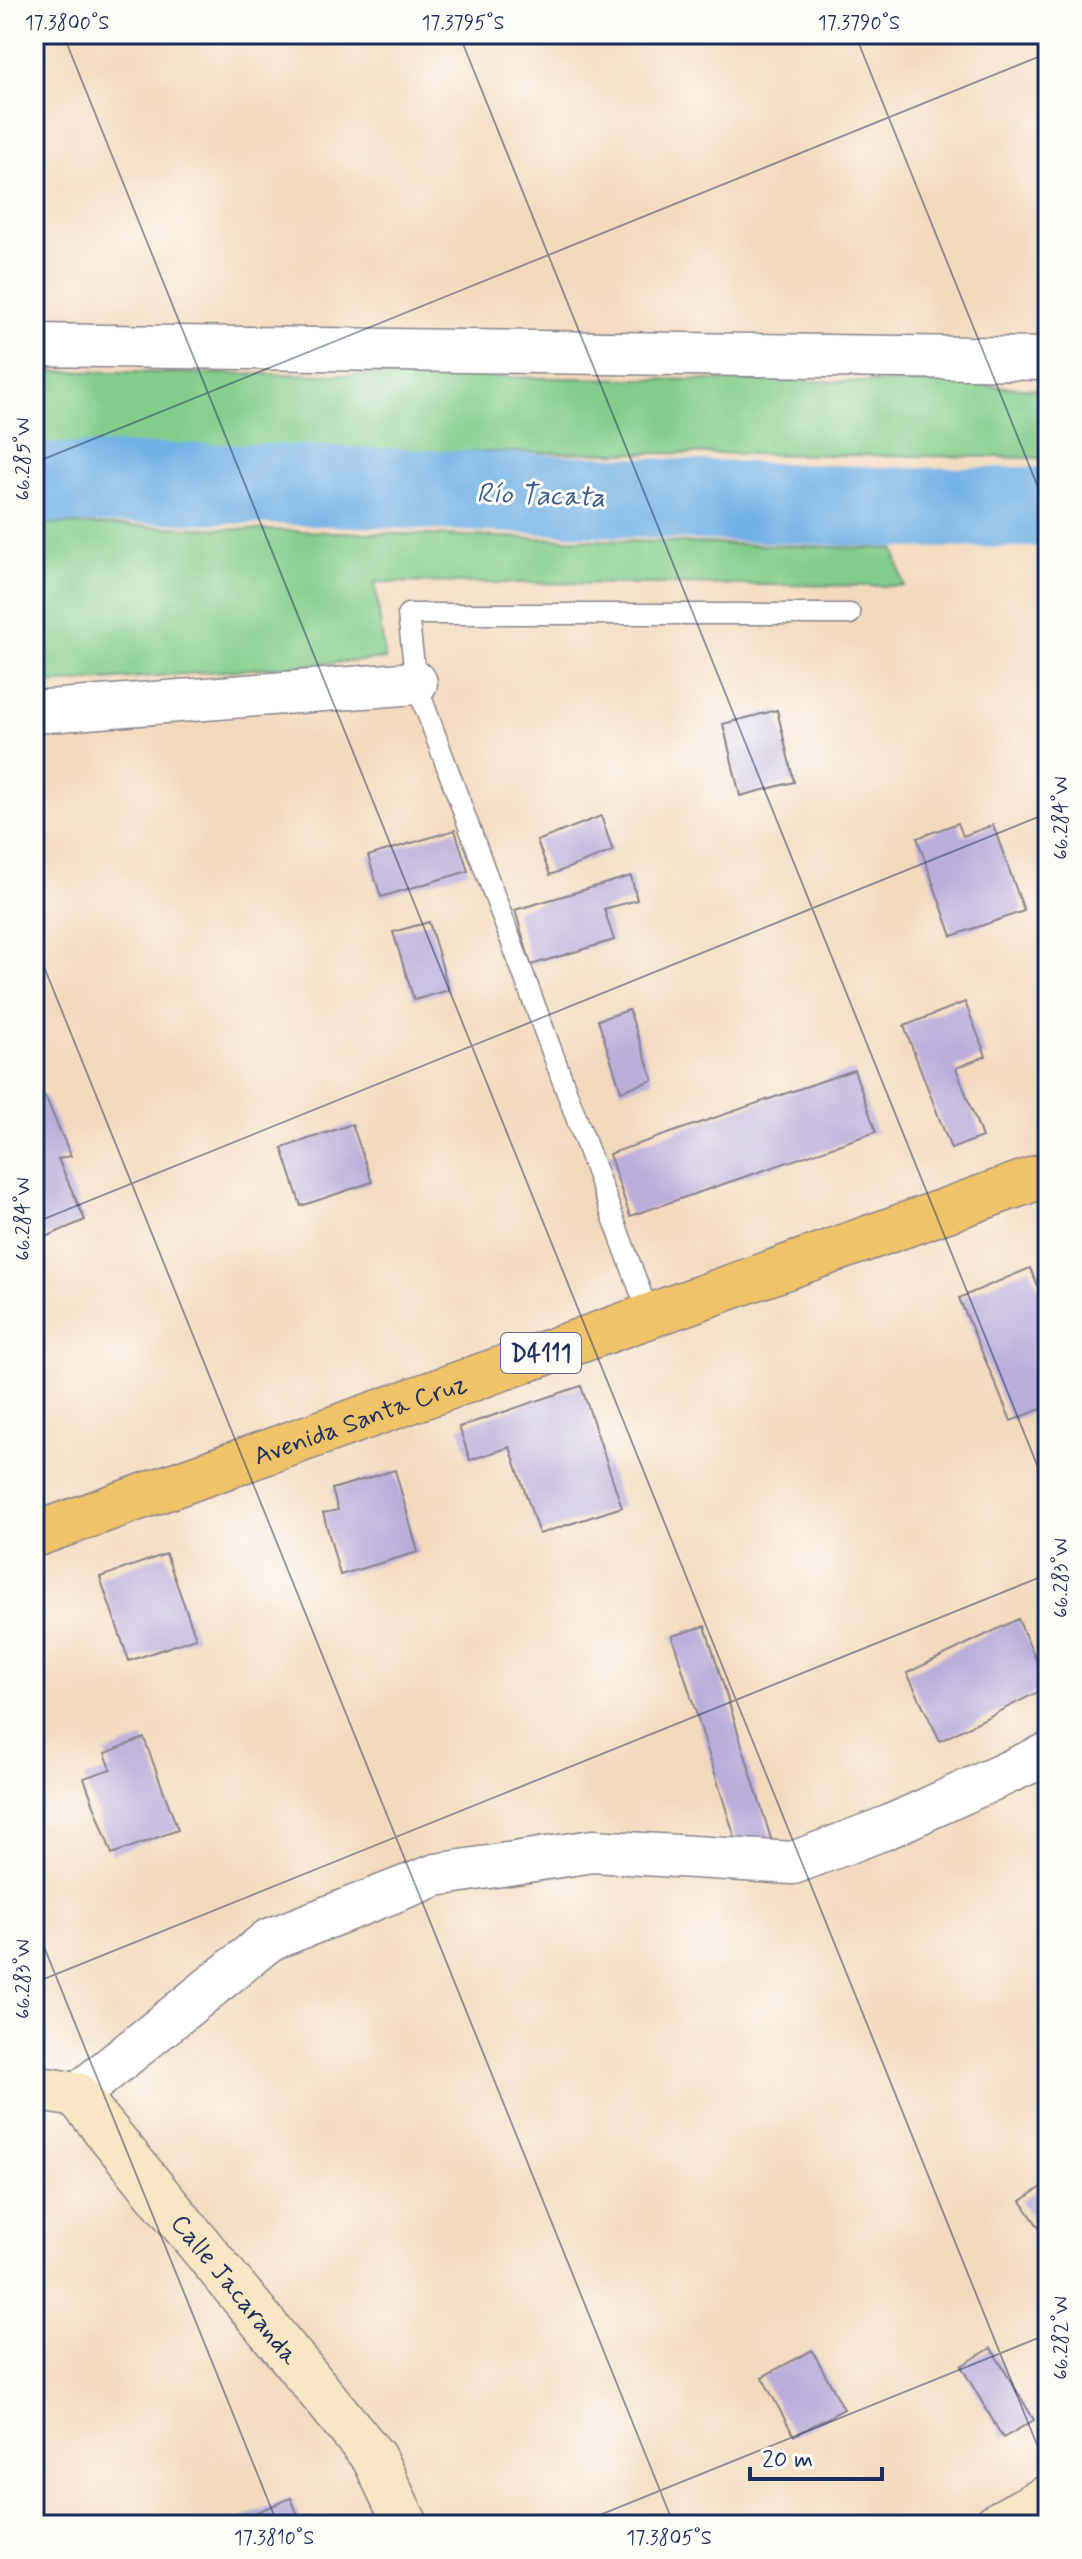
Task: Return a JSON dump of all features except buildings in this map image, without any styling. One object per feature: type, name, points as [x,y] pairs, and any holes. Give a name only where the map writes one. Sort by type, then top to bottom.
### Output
[{"type":"main road","name":"Avenida Santa Cruz","points":[[34,1535],[1048,1174]]},
{"type":"main road","points":[[34,2088],[77,2095]]},
{"type":"main road","name":"Calle Jacaranda","points":[[77,2095],[374,2458],[406,2525]]},
{"type":"main road","points":[[996,2525],[1048,2497]]},
{"type":"street","points":[[34,345],[1048,359]]},
{"type":"street","points":[[34,712],[416,683]]},
{"type":"street","points":[[77,2095],[269,1940],[436,1875],[593,1851],[793,1863],[888,1827],[1048,1754]]},
{"type":"lane","points":[[649,1315],[416,683],[408,614],[850,614]]},
{"type":"green space","points":[[34,371],[947,383],[1048,390],[1048,458],[34,446]]},
{"type":"green space","points":[[34,523],[894,549],[904,586],[375,582],[385,659],[34,685]]},
{"type":"waterway","name":"Río Tacata","points":[[34,483],[272,484],[908,508],[1048,507]]}]
